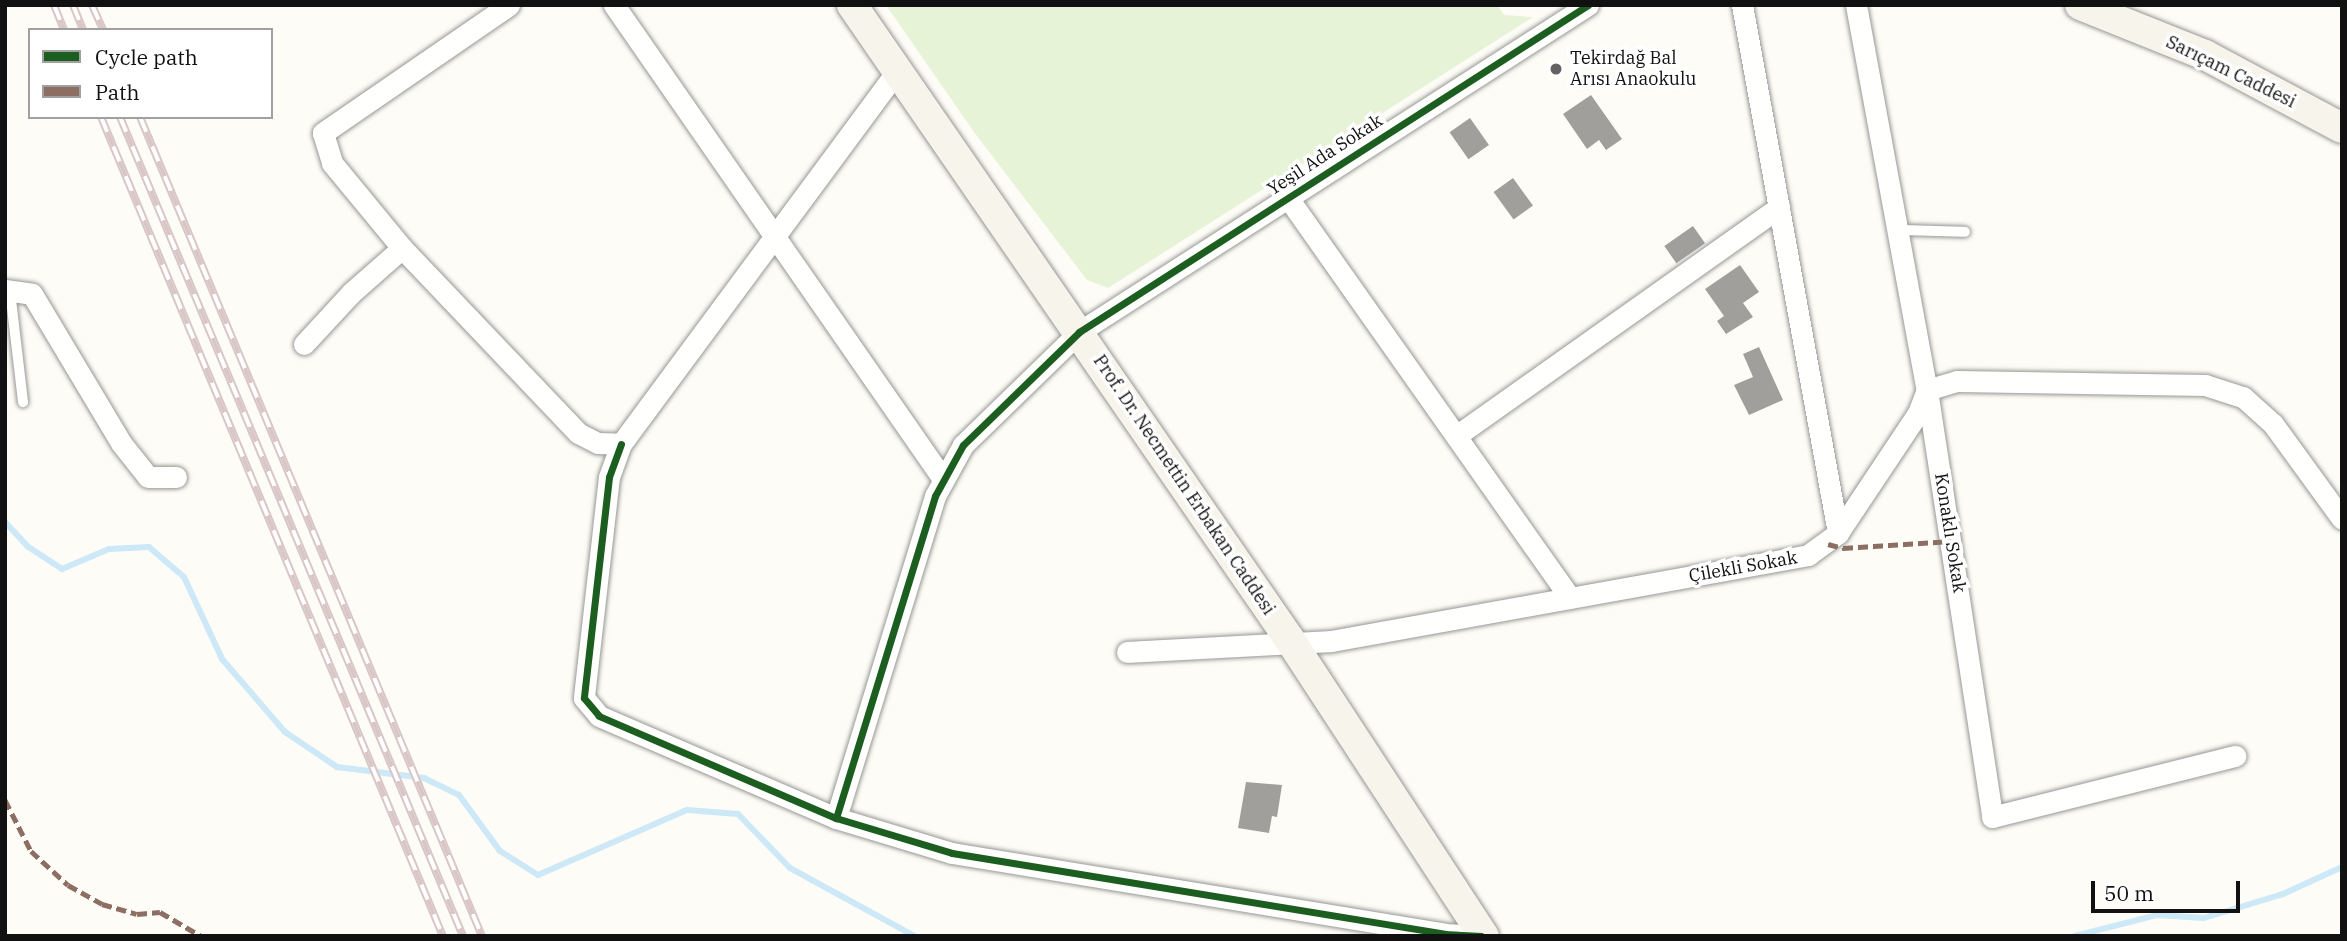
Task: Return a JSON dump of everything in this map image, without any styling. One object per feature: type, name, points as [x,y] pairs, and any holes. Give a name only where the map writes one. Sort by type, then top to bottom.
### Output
[{"type":"street","points":[[509,5],[323,133],[332,163],[402,248],[578,433],[598,443],[621,444]]},
{"type":"street","points":[[614,5],[943,479]]},
{"type":"street","name":"Prof. Dr. Necmettin Erbakan Caddesi","points":[[852,5],[1290,640],[1483,936]]},
{"type":"street","name":"Yeşil Ada Sokak","points":[[836,818],[943,479],[962,445],[1079,332],[1588,5]]},
{"type":"street","points":[[1742,5],[1838,533]]},
{"type":"street","name":"Konaklı Sokak","points":[[1856,5],[1927,390],[1992,817],[2235,757]]},
{"type":"street","name":"Sarıçam Caddesi","points":[[2080,5],[2205,55],[2342,128]]},
{"type":"street","points":[[897,71],[621,444],[609,477],[584,698],[599,716],[836,818],[951,853],[1444,934],[1483,936]]},
{"type":"street","points":[[1288,198],[1570,598]]},
{"type":"street","points":[[1456,436],[1779,207]]},
{"type":"street","points":[[304,345],[351,293],[402,248]]},
{"type":"street","points":[[8,291],[32,294],[121,443],[148,477],[176,477]]},
{"type":"street","points":[[1927,390],[1956,380],[2205,386],[2243,397],[2273,424],[2342,519]]},
{"type":"street","name":"Çilekli Sokak","points":[[1127,652],[1290,640],[1331,640],[1808,555],[1838,533],[1919,413],[1927,390]]},
{"type":"lane","points":[[1899,230],[1965,232]]},
{"type":"lane","points":[[8,291],[23,401]]},
{"type":"green space","points":[[886,5],[1497,5],[1504,15],[1533,17],[1108,288],[1087,280],[974,132]]},
{"type":"building","points":[[1591,95],[1622,139],[1606,150],[1599,140],[1587,149],[1563,114]]},
{"type":"building","points":[[1470,118],[1489,145],[1468,159],[1450,132]]},
{"type":"building","points":[[1513,178],[1533,206],[1514,220],[1494,192]]},
{"type":"building","points":[[1693,226],[1705,243],[1676,263],[1664,246]]},
{"type":"building","points":[[1740,265],[1759,292],[1743,303],[1753,317],[1726,334],[1717,321],[1724,316],[1705,289]]},
{"type":"building","points":[[1759,347],[1783,400],[1749,415],[1734,385],[1753,377],[1743,354]]},
{"type":"building","points":[[1246,782],[1282,785],[1277,817],[1272,816],[1269,833],[1238,828]]},
{"type":"waterway","points":[[5,522],[27,546],[62,569],[109,549],[149,547],[184,577],[222,659],[285,732],[337,767],[424,778],[459,795],[500,851],[538,875],[687,810],[738,814],[790,868],[914,936]]},
{"type":"waterway","points":[[2075,936],[2157,915],[2204,918],[2283,894],[2342,867]]},
{"type":"railway","points":[[54,5],[63,28]]},
{"type":"railway","points":[[73,5],[82,28]]},
{"type":"railway","points":[[92,5],[102,28]]},
{"type":"railway","points":[[102,119],[443,936]]},
{"type":"railway","points":[[121,119],[463,936]]},
{"type":"railway","points":[[141,119],[482,936]]},
{"type":"marked path","points":[[1828,544],[1843,548],[1952,541]]},
{"type":"marked path","points":[[5,800],[31,851],[68,885],[102,904],[137,914],[160,912],[201,936]]},
{"type":"cycle path","points":[[836,818],[935,496],[963,445],[1079,332],[1588,5]]},
{"type":"cycle path","points":[[621,444],[609,477],[584,698],[599,716],[836,818],[952,853],[1444,934],[1481,936]]},
{"type":"place","name":"Tekirdağ Bal Arısı Anaokulu","points":[[1556,69]]}]
